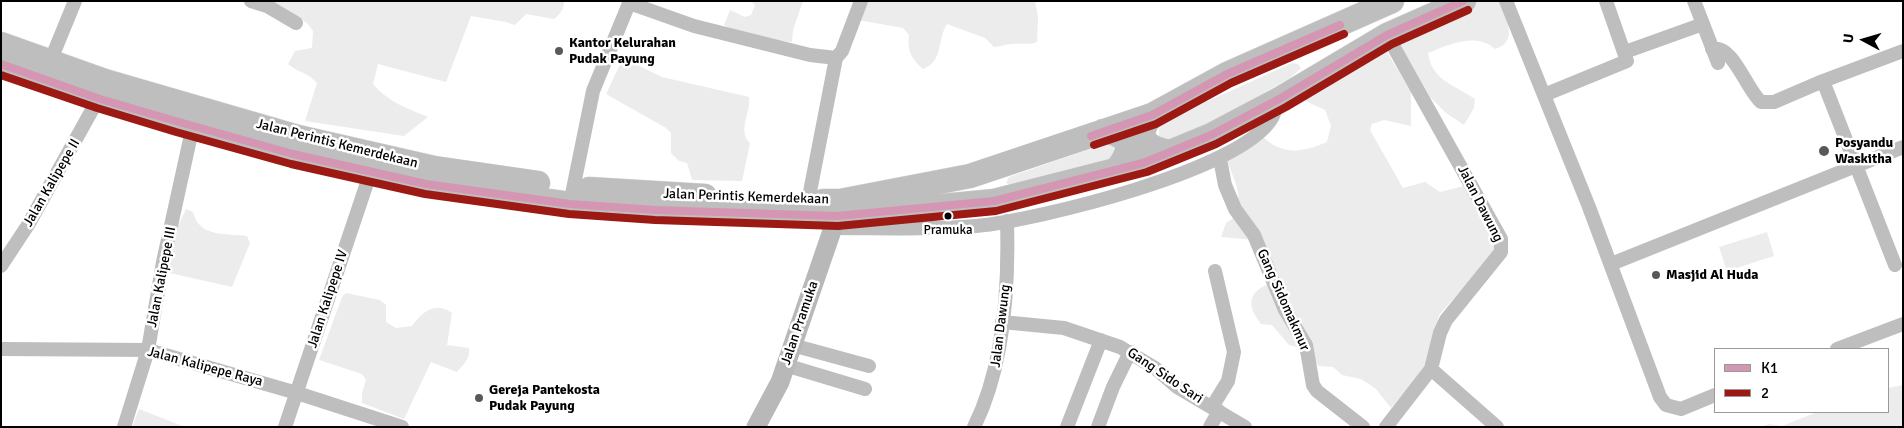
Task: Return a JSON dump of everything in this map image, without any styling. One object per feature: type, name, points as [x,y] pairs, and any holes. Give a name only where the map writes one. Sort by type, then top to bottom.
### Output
[{"type":"highway","name":"Jalan Perintis Kemerdekaan","points":[[571,196],[808,202],[840,201],[970,176],[1152,115],[1227,74],[1392,1]]},
{"type":"highway","name":"Jalan Perintis Kemerdekaan","points":[[1,64],[103,90],[295,146],[371,171],[426,184],[492,186],[571,196],[655,210],[834,222],[994,201],[1143,162],[1211,135],[1278,99],[1387,35],[1464,1]]},
{"type":"highway","name":"Jalan Perintis Kemerdekaan","points":[[1,44],[50,62],[103,90]]},
{"type":"highway","points":[[1152,115],[1142,130],[1143,136],[1150,145],[1170,152]]},
{"type":"highway","points":[[1103,131],[1122,136],[1126,142],[1128,150],[1126,158],[1116,170]]},
{"type":"highway","name":"Jalan Perintis Kemerdekaan","points":[[295,146],[399,161],[492,186]]},
{"type":"main road","name":"Jalan Pramuka","points":[[756,427],[780,382],[834,222]]},
{"type":"street","points":[[50,62],[75,1]]},
{"type":"street","points":[[251,1],[268,4],[296,23]]},
{"type":"street","points":[[808,202],[836,58],[842,51],[861,1]]},
{"type":"street","points":[[1506,1],[1611,264],[1628,315],[1660,397],[1666,405],[1680,409],[1714,396]]},
{"type":"street","points":[[1544,95],[1622,65],[1627,59],[1606,1]]},
{"type":"street","points":[[1694,1],[1718,63]]},
{"type":"street","points":[[571,196],[593,91],[630,2],[694,26],[810,54],[836,58]]},
{"type":"street","points":[[1624,52],[1703,24]]},
{"type":"street","name":"Jalan Dawung","points":[[1387,35],[1501,239],[1502,245],[1501,252],[1446,320],[1440,333],[1431,368]]},
{"type":"street","points":[[1712,49],[1720,48],[1727,52],[1750,89],[1761,102],[1774,102],[1823,81],[1903,51]]},
{"type":"street","points":[[1823,81],[1895,264]]},
{"type":"street","name":"Jalan Kalipepe II","points":[[1,266],[28,225],[103,90]]},
{"type":"street","points":[[834,222],[976,226],[1030,217],[1131,190],[1220,159],[1256,135],[1272,118],[1278,99]]},
{"type":"street","name":"Jalan Kalipepe III","points":[[124,427],[148,350],[163,262],[194,117]]},
{"type":"street","points":[[1611,264],[1903,147]]},
{"type":"street","name":"Gang Sidomakmur","points":[[1220,159],[1225,184],[1235,209],[1254,235],[1285,310],[1306,345],[1313,385],[1317,391],[1363,427]]},
{"type":"street","name":"Jalan Kalipepe IV","points":[[285,427],[371,171]]},
{"type":"street","name":"Jalan Dawung","points":[[974,427],[985,404],[996,372],[1008,262],[1007,221]]},
{"type":"street","name":"Gang Sido Sari","points":[[1215,271],[1234,352],[1228,381],[1216,409]]},
{"type":"street","name":"Gang Sido Sari","points":[[1002,322],[1064,328],[1102,340],[1130,352],[1160,371],[1177,387],[1245,427]]},
{"type":"street","points":[[1840,348],[1903,324]]},
{"type":"street","points":[[1067,427],[1102,340]]},
{"type":"street","points":[[792,345],[869,366]]},
{"type":"street","name":"Jalan Kalipepe Raya","points":[[1,349],[148,350],[297,393],[402,427]]},
{"type":"street","points":[[1098,427],[1113,387],[1130,352]]},
{"type":"street","points":[[786,364],[865,389]]},
{"type":"street","points":[[1386,427],[1431,368],[1497,427]]},
{"type":"street","points":[[1210,427],[1216,409]]},
{"type":"shaded area","points":[[271,1],[564,1],[561,12],[554,19],[526,14],[515,25],[471,16],[446,82],[378,64],[373,84],[398,104],[428,117],[404,136],[305,121],[317,83],[288,64],[295,51],[312,48],[313,31],[307,23]]},
{"type":"shaded area","points":[[751,1],[803,1],[793,30],[792,42],[748,35],[724,25],[730,10],[745,17],[751,15],[755,5]]},
{"type":"shaded area","points":[[861,1],[1035,1],[1038,17],[1037,42],[994,47],[985,38],[947,24],[934,61],[923,69],[915,62],[911,54],[909,35],[903,28],[858,20]]},
{"type":"shaded area","points":[[1461,1],[1500,1],[1509,29],[1507,41],[1495,49],[1480,41],[1471,40],[1454,43],[1428,53],[1430,62],[1439,76],[1475,99],[1474,108],[1464,125],[1446,113],[1430,97],[1397,39]]},
{"type":"shaded area","points":[[1387,52],[1411,92],[1411,126],[1384,120],[1372,124],[1370,130],[1403,188],[1425,182],[1440,192],[1464,186],[1497,250],[1439,315],[1427,366],[1391,408],[1376,389],[1361,379],[1342,375],[1333,367],[1319,366],[1301,348],[1289,345],[1272,325],[1261,324],[1254,312],[1251,301],[1256,292],[1268,284],[1254,240],[1221,237],[1226,223],[1235,217],[1238,200],[1237,188],[1227,160],[1260,134],[1276,146],[1292,150],[1309,148],[1327,142],[1331,126],[1325,110],[1303,100]]},
{"type":"shaded area","points":[[623,58],[662,77],[749,97],[744,127],[746,138],[750,143],[742,181],[692,180],[687,163],[679,161],[671,153],[671,133],[666,128],[606,94]]},
{"type":"shaded area","points":[[1292,63],[1298,64],[1301,68],[1290,78],[1175,143],[1159,138],[1159,127],[1166,120]]},
{"type":"shaded area","points":[[1110,142],[1116,142],[1117,159],[1010,185],[1006,183],[1009,177]]},
{"type":"shaded area","points":[[186,209],[193,212],[196,220],[207,230],[214,233],[247,236],[250,243],[232,287],[165,272],[171,241]]},
{"type":"shaded area","points":[[1767,232],[1774,256],[1727,271],[1719,247]]},
{"type":"shaded area","points":[[346,293],[380,300],[386,305],[386,322],[396,328],[412,326],[420,316],[429,310],[440,308],[446,310],[452,313],[447,345],[469,348],[468,358],[457,372],[431,362],[404,419],[362,403],[362,393],[366,380],[362,374],[319,360],[342,297]]},
{"type":"shaded area","points":[[1903,385],[1903,427],[1761,427],[1769,424],[1782,426],[1814,413],[1889,413],[1889,388]]},
{"type":"shaded area","points":[[139,409],[185,427],[132,427]]},
{"type":"transit line","name":"K1","points":[[1,64],[100,99],[179,122],[293,154],[426,184],[570,204],[655,210],[837,216],[994,201],[1143,163],[1211,135],[1281,98],[1387,35],[1463,1]]},
{"type":"transit line","name":"2","points":[[1,75],[97,108],[176,132],[291,164],[425,194],[569,214],[655,220],[838,226],[996,211],[1147,172],[1216,144],[1286,107],[1392,44],[1468,10]]},
{"type":"transit line","name":"K1","points":[[1091,136],[1152,115],[1227,74],[1340,25]]},
{"type":"transit line","name":"2","points":[[1094,145],[1156,124],[1231,83],[1344,34]]},
{"type":"place","name":"Kantor Kelurahan Pudak Payung","points":[[559,51]]},
{"type":"place","name":"Posyandu Waskitha","points":[[1824,151]]},
{"type":"place","name":"Pramuka","points":[[948,216]]},
{"type":"place","name":"Masjid Al Huda","points":[[1656,275]]},
{"type":"place","name":"Gereja Pantekosta Pudak Payung","points":[[479,398]]}]
